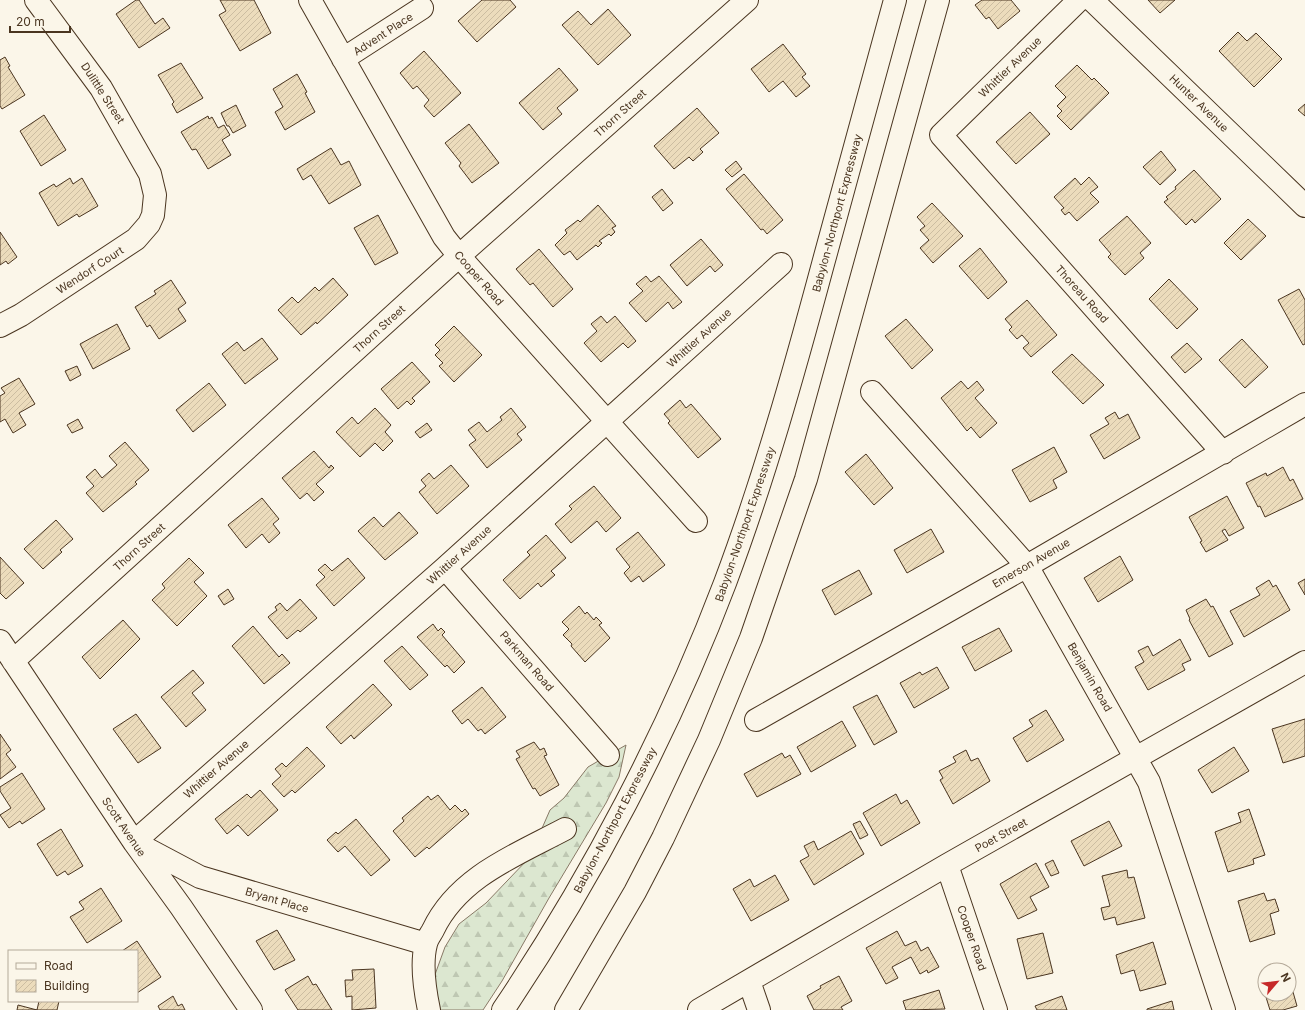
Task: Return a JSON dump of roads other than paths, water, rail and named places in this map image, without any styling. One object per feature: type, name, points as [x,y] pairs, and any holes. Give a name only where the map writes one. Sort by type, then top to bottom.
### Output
[{"type":"street","name":"Dulittle Street","points":[[36,0],[92,75],[110,102],[146,164],[155,195]]},
{"type":"street","name":"Cooper Road","points":[[310,0],[444,237],[459,256],[696,521]]},
{"type":"street","name":"Thorn Street","points":[[13,660],[459,256],[747,0]]},
{"type":"street","name":"Babylon-Northport Expressway","points":[[503,1010],[542,951],[633,789],[683,684],[724,585],[744,530],[780,419],[895,0]]},
{"type":"street","points":[[566,1010],[635,892],[663,838],[709,740],[751,638],[813,457],[938,0]]},
{"type":"street","name":"Whittier Avenue","points":[[941,135],[1079,0]]},
{"type":"street","name":"Hunter Avenue","points":[[1092,0],[1305,206]]},
{"type":"street","name":"Advent Place","points":[[343,59],[422,8]]},
{"type":"street","name":"Thoreau Road","points":[[941,135],[1223,452]]},
{"type":"street","name":"Wendorf Court","points":[[0,326],[21,315],[136,239],[149,224],[153,215],[155,195]]},
{"type":"street","name":"Whittier Avenue","points":[[134,842],[445,568],[781,264]]},
{"type":"street","name":"Benjamin Road","points":[[872,392],[1027,566],[1149,782],[1224,1010]]},
{"type":"street","name":"Emerson Avenue","points":[[756,720],[1027,566],[1305,404]]},
{"type":"street","name":"Parkman Road","points":[[445,568],[608,755]]},
{"type":"street","name":"Scott Avenue","points":[[0,641],[134,842],[181,907],[251,1010]]},
{"type":"street","name":"Poet Street","points":[[699,1010],[947,865],[1305,662]]},
{"type":"street","points":[[429,1010],[424,977],[426,944],[441,913],[460,892],[492,868],[565,829]]},
{"type":"street","name":"Bryant Place","points":[[134,842],[200,877],[426,944]]},
{"type":"street","name":"Cooper Road","points":[[947,865],[996,1010]]},
{"type":"street","points":[[749,981],[758,1010]]}]
